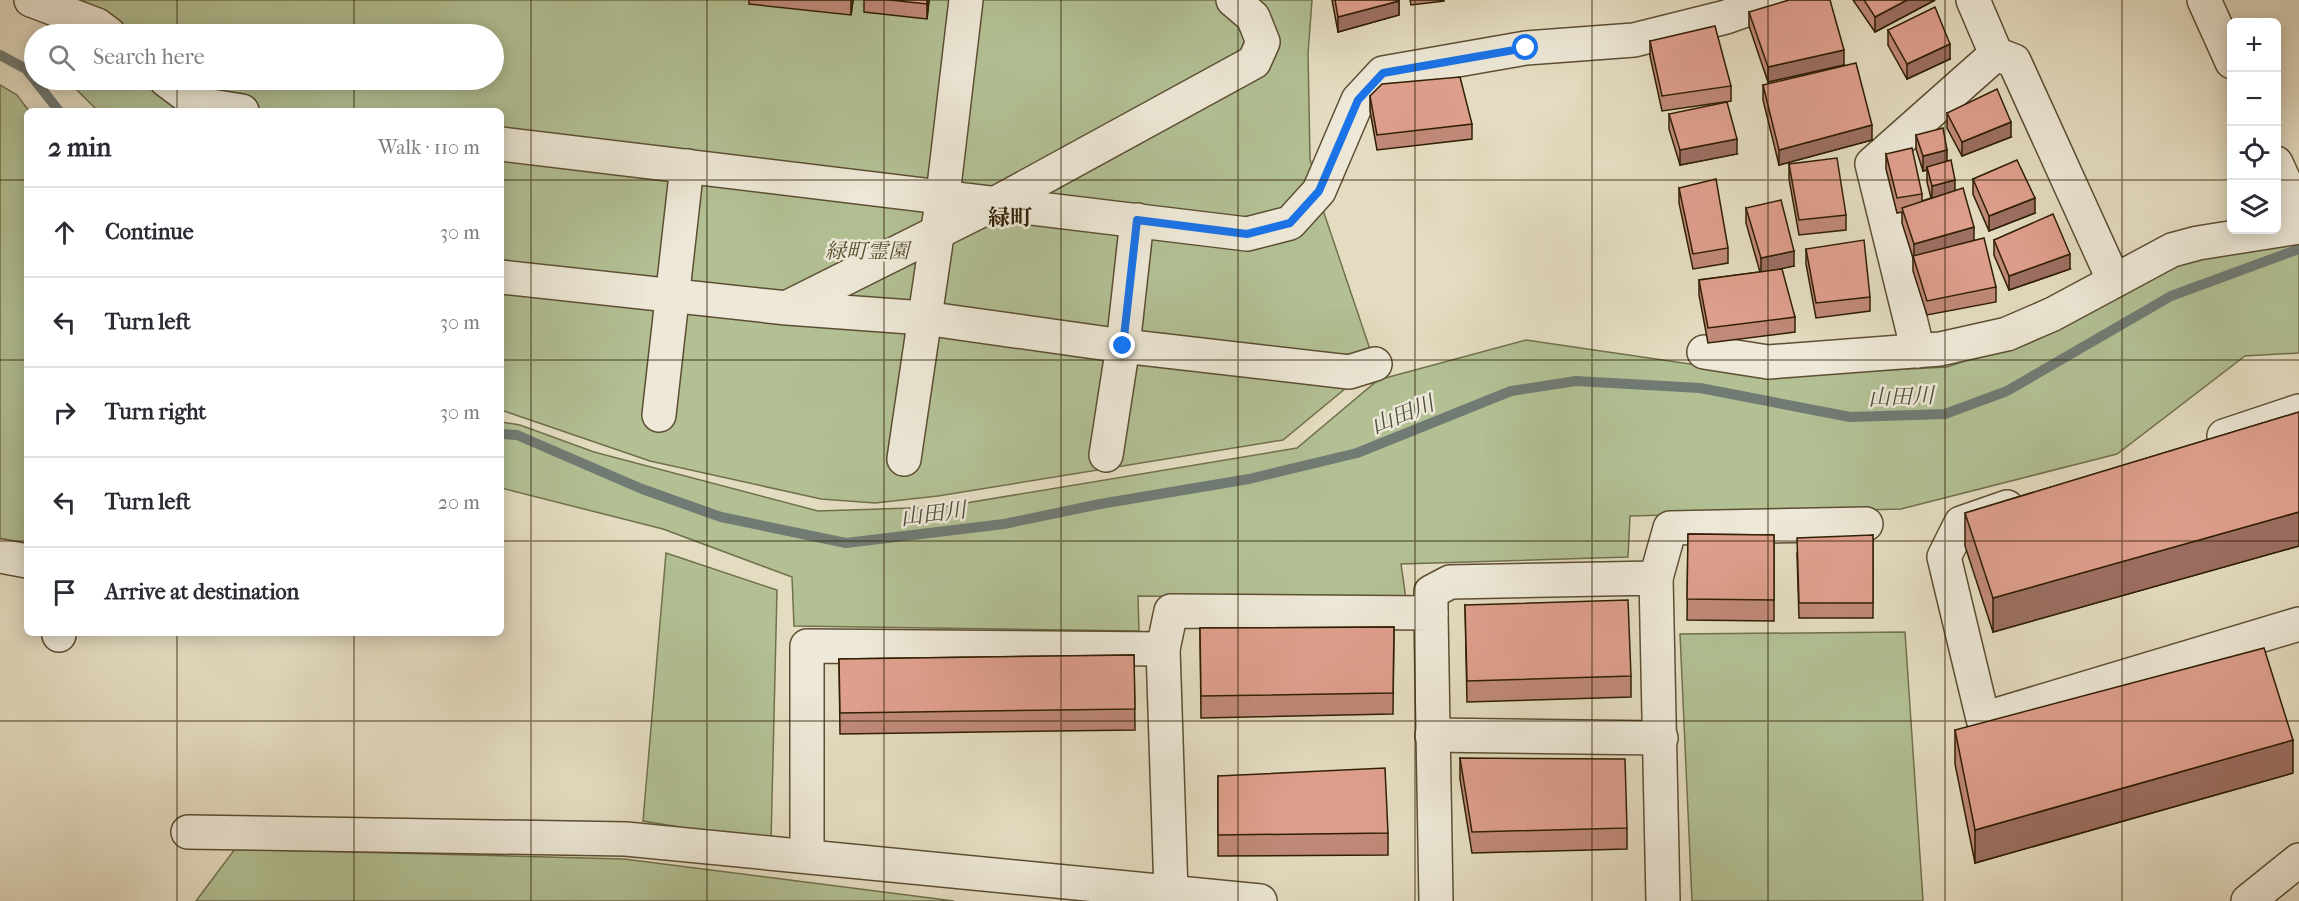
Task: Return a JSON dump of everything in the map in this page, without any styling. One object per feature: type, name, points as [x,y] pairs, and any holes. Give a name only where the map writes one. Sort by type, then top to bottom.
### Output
[{"type":"street","points":[[31,0],[94,24]]},
{"type":"street","points":[[904,459],[943,195],[966,0]]},
{"type":"street","points":[[787,308],[998,202],[1254,62],[1263,42],[1253,17],[1233,0]]},
{"type":"street","points":[[504,144],[943,195],[1247,234],[1290,223],[1319,191],[1358,100],[1383,73],[1526,48],[1634,40],[1726,17],[1774,0]]},
{"type":"street","points":[[1973,0],[1996,54],[2014,61],[2114,281]]},
{"type":"street","points":[[2204,0],[2227,51]]},
{"type":"street","points":[[1918,351],[1872,164],[1996,54]]},
{"type":"street","points":[[179,90],[203,108]]},
{"type":"street","points":[[659,415],[687,166]]},
{"type":"street","points":[[2281,171],[2299,213]]},
{"type":"street","points":[[1106,455],[1123,346],[1137,220]]},
{"type":"street","points":[[1704,352],[1768,362],[1940,349],[2007,334],[2053,314],[2172,250],[2199,243],[2299,227]]},
{"type":"street","points":[[504,276],[787,308],[924,318],[1123,346],[1349,372],[1375,364]]},
{"type":"street","points":[[2198,444],[2299,411]]},
{"type":"street","points":[[2040,496],[1961,523],[1944,557],[1983,719],[2299,624]]},
{"type":"street","points":[[1663,901],[1656,578],[1670,528],[1866,524]]},
{"type":"street","points":[[0,556],[24,560]]},
{"type":"street","points":[[1436,901],[1431,592],[1450,582],[1656,578]]},
{"type":"street","points":[[1171,892],[1163,648],[1171,611],[1431,613]]},
{"type":"street","points":[[807,855],[807,646],[1163,648]]},
{"type":"street","points":[[1432,735],[1661,738]]},
{"type":"street","points":[[188,832],[626,839],[1260,901]]},
{"type":"street","points":[[2248,901],[2299,860]]},
{"type":"green space","name":"緑町霊園","points":[[14,0],[1312,0],[1308,54],[1310,159],[1324,213],[1375,364],[1283,440],[938,496],[875,503],[821,499],[650,461],[504,411],[504,108],[95,108],[77,90],[504,90],[504,24],[53,24],[49,13]]},
{"type":"green space","points":[[0,85],[17,95],[27,108],[24,108],[24,560],[0,556]]},
{"type":"green space","points":[[2299,229],[2299,353],[2245,356],[2117,454],[1901,509],[1630,516],[1628,557],[1401,564],[1406,599],[1138,596],[1139,631],[794,626],[792,577],[663,529],[504,489],[504,422],[520,425],[594,452],[818,511],[942,507],[1297,448],[1378,380],[1526,340],[1772,376],[1947,367],[2038,336],[2189,260]]},
{"type":"green space","points":[[666,553],[777,590],[771,842],[643,821]]},
{"type":"green space","points":[[1905,632],[1923,901],[1692,901],[1680,634]]},
{"type":"green space","points":[[235,849],[624,859],[954,901],[196,901]]},
{"type":"building","points":[[890,0],[927,0],[927,4]]},
{"type":"building","points":[[1335,0],[1399,0],[1399,1],[1338,17]]},
{"type":"building","points":[[1789,0],[1830,0],[1844,50],[1768,67],[1749,12]]},
{"type":"building","points":[[1864,0],[1907,0],[1875,17]]},
{"type":"building","points":[[1935,7],[1950,44],[1907,64],[1888,30]]},
{"type":"building","points":[[1715,26],[1731,86],[1662,96],[1650,41]]},
{"type":"building","points":[[1856,63],[1872,125],[1779,150],[1763,85]]},
{"type":"building","points":[[1460,77],[1472,124],[1377,135],[1370,96],[1382,84]]},
{"type":"building","points":[[1997,89],[2011,122],[1962,142],[1947,113]]},
{"type":"building","points":[[1727,102],[1737,139],[1680,150],[1669,114]]},
{"type":"building","points":[[1943,128],[1947,150],[1923,156],[1916,135]]},
{"type":"building","points":[[1912,148],[1922,194],[1897,198],[1886,154]]},
{"type":"building","points":[[1837,158],[1846,215],[1799,220],[1789,164]]},
{"type":"building","points":[[1951,160],[1955,180],[1932,186],[1927,167]]},
{"type":"building","points":[[2017,160],[2035,198],[1989,216],[1973,179]]},
{"type":"building","points":[[1716,179],[1728,248],[1693,254],[1679,188]]},
{"type":"building","points":[[1963,188],[1974,227],[1914,244],[1902,208]]},
{"type":"building","points":[[1781,200],[1794,251],[1761,258],[1746,208]]},
{"type":"building","points":[[2053,214],[2070,254],[2009,276],[1994,240]]},
{"type":"building","points":[[1984,238],[1996,287],[1927,301],[1913,256]]},
{"type":"building","points":[[1864,240],[1870,297],[1816,303],[1806,249]]},
{"type":"building","points":[[1782,269],[1795,317],[1708,328],[1699,280]]},
{"type":"building","points":[[2299,412],[2299,512],[1993,598],[1965,513]]},
{"type":"building","points":[[1688,534],[1774,535],[1774,600],[1687,599]]},
{"type":"building","points":[[1873,535],[1873,603],[1799,603],[1797,538]]},
{"type":"building","points":[[1628,600],[1631,676],[1467,681],[1465,605]]},
{"type":"building","points":[[1394,627],[1393,693],[1201,696],[1200,628]]},
{"type":"building","points":[[2264,648],[2293,740],[1975,830],[1955,730]]},
{"type":"building","points":[[1134,655],[1135,709],[840,713],[839,659]]},
{"type":"building","points":[[1460,758],[1625,759],[1627,828],[1472,832]]},
{"type":"building","points":[[1385,768],[1388,833],[1218,835],[1218,776]]},
{"type":"waterway","name":"山田川","points":[[0,55],[24,68]]},
{"type":"waterway","name":"山田川","points":[[42,90],[57,108]]},
{"type":"waterway","name":"山田川","points":[[504,434],[517,435],[642,489],[721,517],[846,543],[1004,524],[1100,504],[1249,479],[1357,453],[1511,391],[1576,381],[1700,388],[1850,417],[1945,414],[2007,391],[2171,296],[2299,249]]},
{"type":"district","name":"緑町","points":[[1010,217]]},
{"type":"route","points":[[1123,346],[1137,220],[1247,234],[1290,223],[1319,191],[1358,100],[1383,73],[1526,48]]}]
